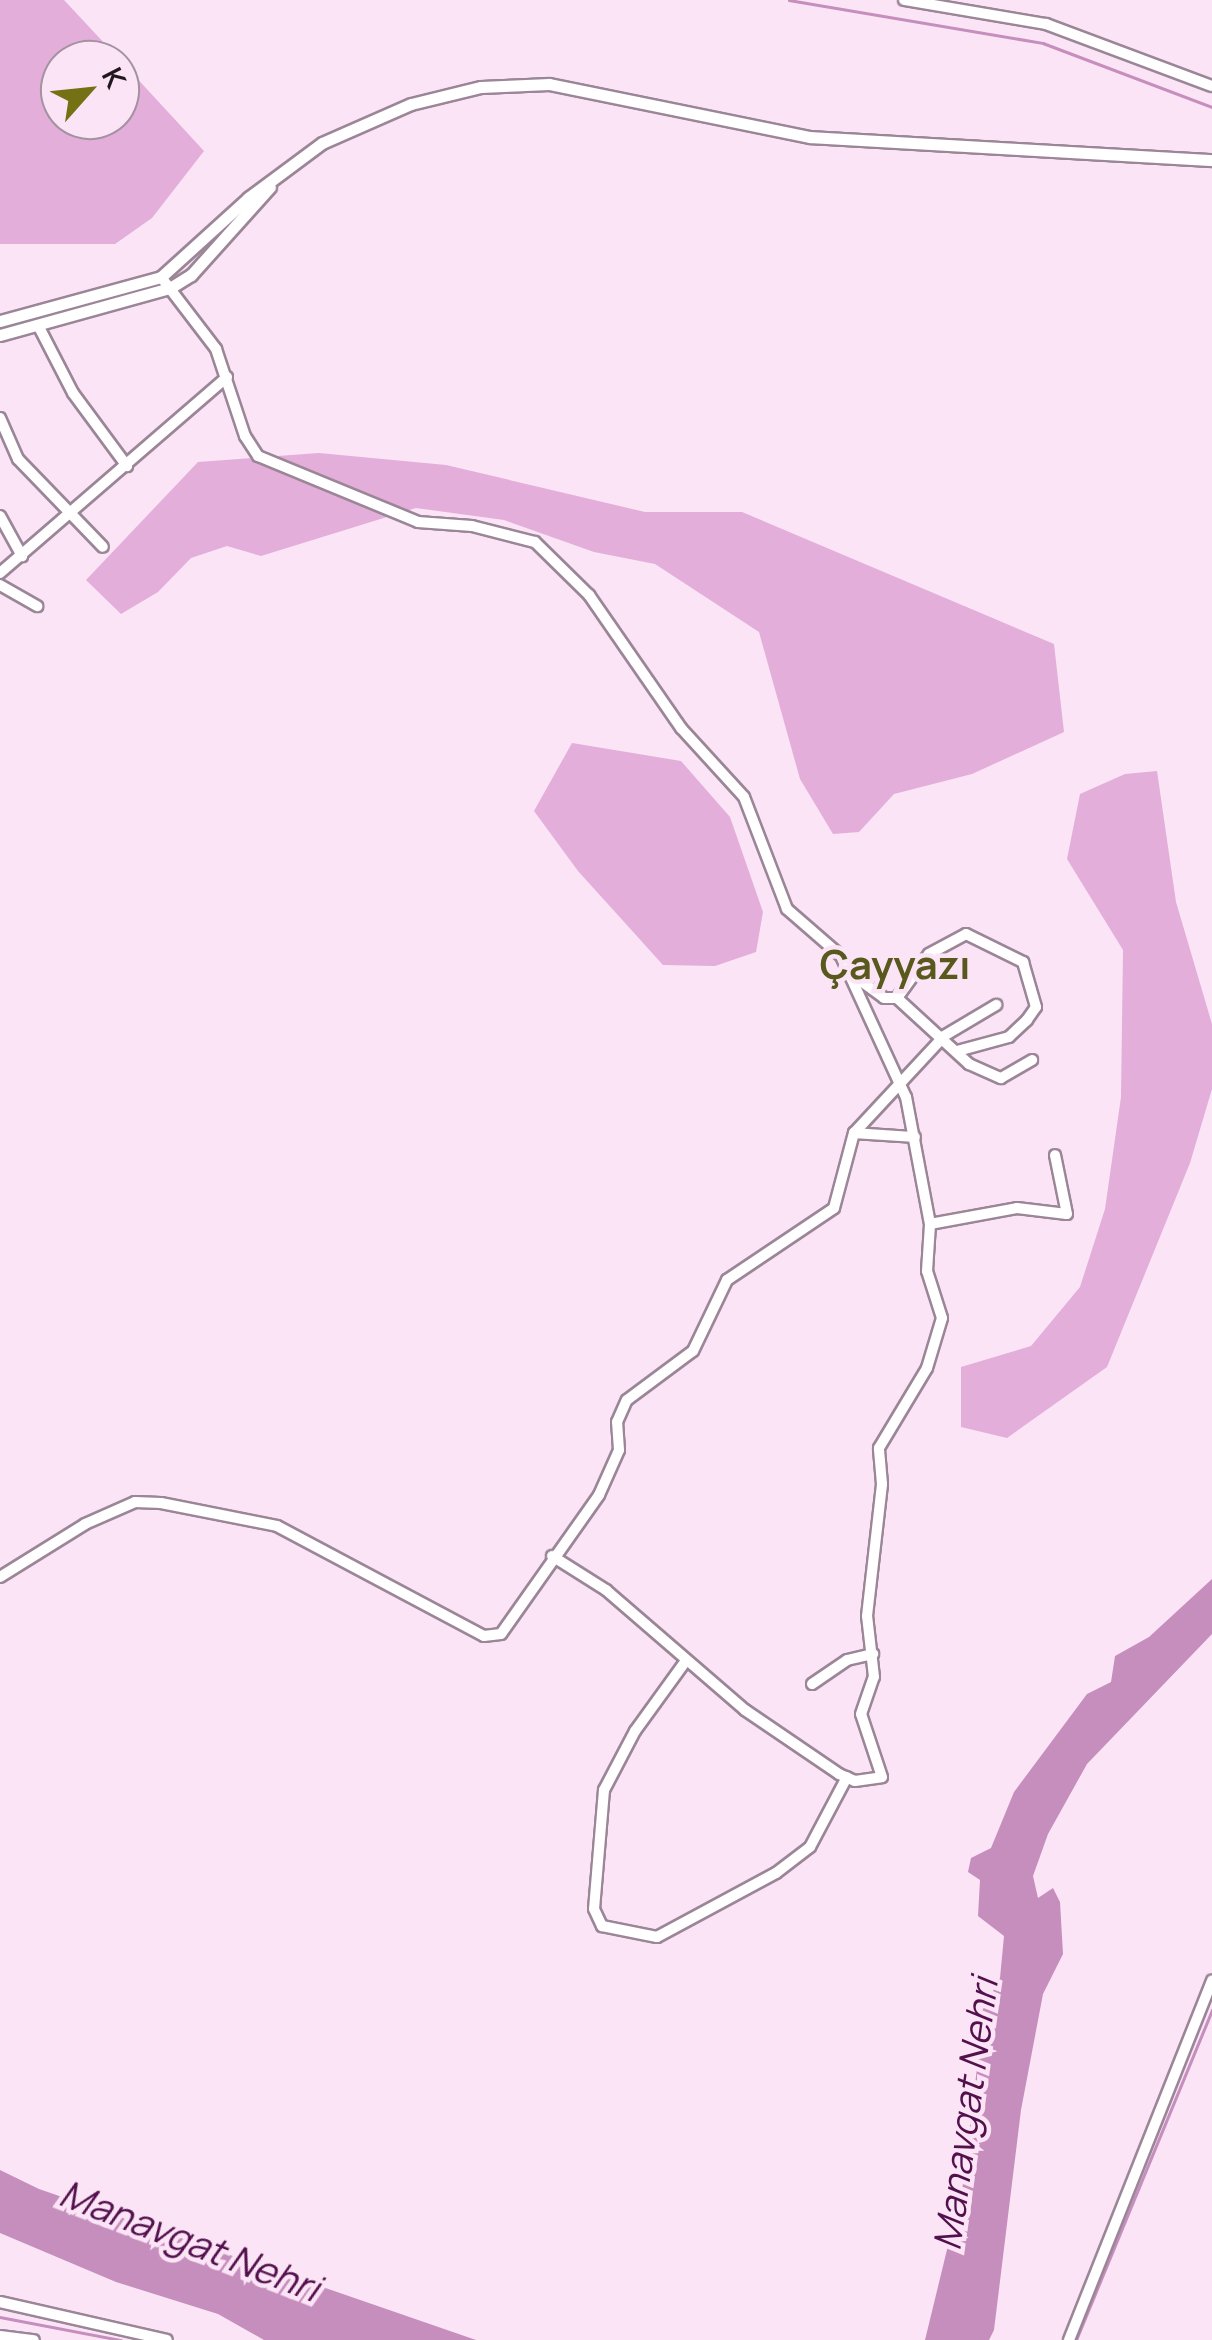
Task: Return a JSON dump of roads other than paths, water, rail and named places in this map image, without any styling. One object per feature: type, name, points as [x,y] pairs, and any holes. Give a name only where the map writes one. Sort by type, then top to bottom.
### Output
[{"type":"street","points":[[904,0],[1046,24],[1212,86]]},
{"type":"street","points":[[0,321],[107,297],[161,276],[322,143],[397,109],[481,87],[532,83],[810,137],[1212,160]]},
{"type":"street","points":[[0,335],[40,328],[170,288],[217,248],[278,176]]},
{"type":"street","points":[[161,276],[216,349],[244,436],[258,456],[282,471],[418,522],[472,526],[535,542],[563,565],[648,674],[681,728],[744,796],[787,909],[842,956],[898,1080],[915,1137],[930,1224],[926,1271],[942,1318],[927,1368],[879,1448],[882,1484],[867,1616],[874,1676],[861,1714],[882,1777],[847,1778],[685,1662],[606,1590],[552,1556]]},
{"type":"street","points":[[40,328],[73,392],[127,466]]},
{"type":"street","points":[[0,572],[72,516],[227,377]]},
{"type":"street","points":[[0,418],[18,460],[103,547]]},
{"type":"street","points":[[0,516],[22,556]]},
{"type":"street","points":[[0,584],[38,606]]},
{"type":"street","points":[[897,998],[928,954],[966,934],[1022,962],[1036,1007],[1027,1020],[1009,1038],[957,1050]]},
{"type":"street","points":[[850,973],[884,998],[897,998],[944,1036],[969,1064],[1000,1078],[1032,1060]]},
{"type":"street","points":[[0,1577],[85,1524],[135,1502],[161,1503],[278,1526],[493,1637],[599,1496],[619,1450],[617,1422],[627,1400],[693,1352],[728,1280],[834,1208],[854,1133],[898,1080],[944,1036],[996,1005]]},
{"type":"street","points":[[854,1133],[915,1137]]},
{"type":"street","points":[[930,1224],[1017,1208],[1067,1214],[1055,1155]]},
{"type":"street","points":[[812,1684],[847,1660],[873,1654]]},
{"type":"street","points":[[685,1662],[635,1731],[604,1790],[594,1910],[602,1926],[641,1938],[667,1934],[776,1873],[810,1847],[847,1778]]},
{"type":"street","points":[[1069,2340],[1212,1980]]},
{"type":"street","points":[[0,2302],[167,2340]]},
{"type":"street","points":[[0,2336],[34,2340]]},
{"type":"waterway","points":[[789,0],[1043,43],[1212,107]]},
{"type":"waterway","points":[[1076,2340],[1212,2010]]},
{"type":"waterway","points":[[0,2317],[121,2340]]},
{"type":"district","name":"Çayyazı","points":[[895,964]]},
{"type":"water label","name":"Manavgat Nehri","points":[[965,2114]]},
{"type":"water label","name":"Manavgat Nehri","points":[[190,2240]]}]
